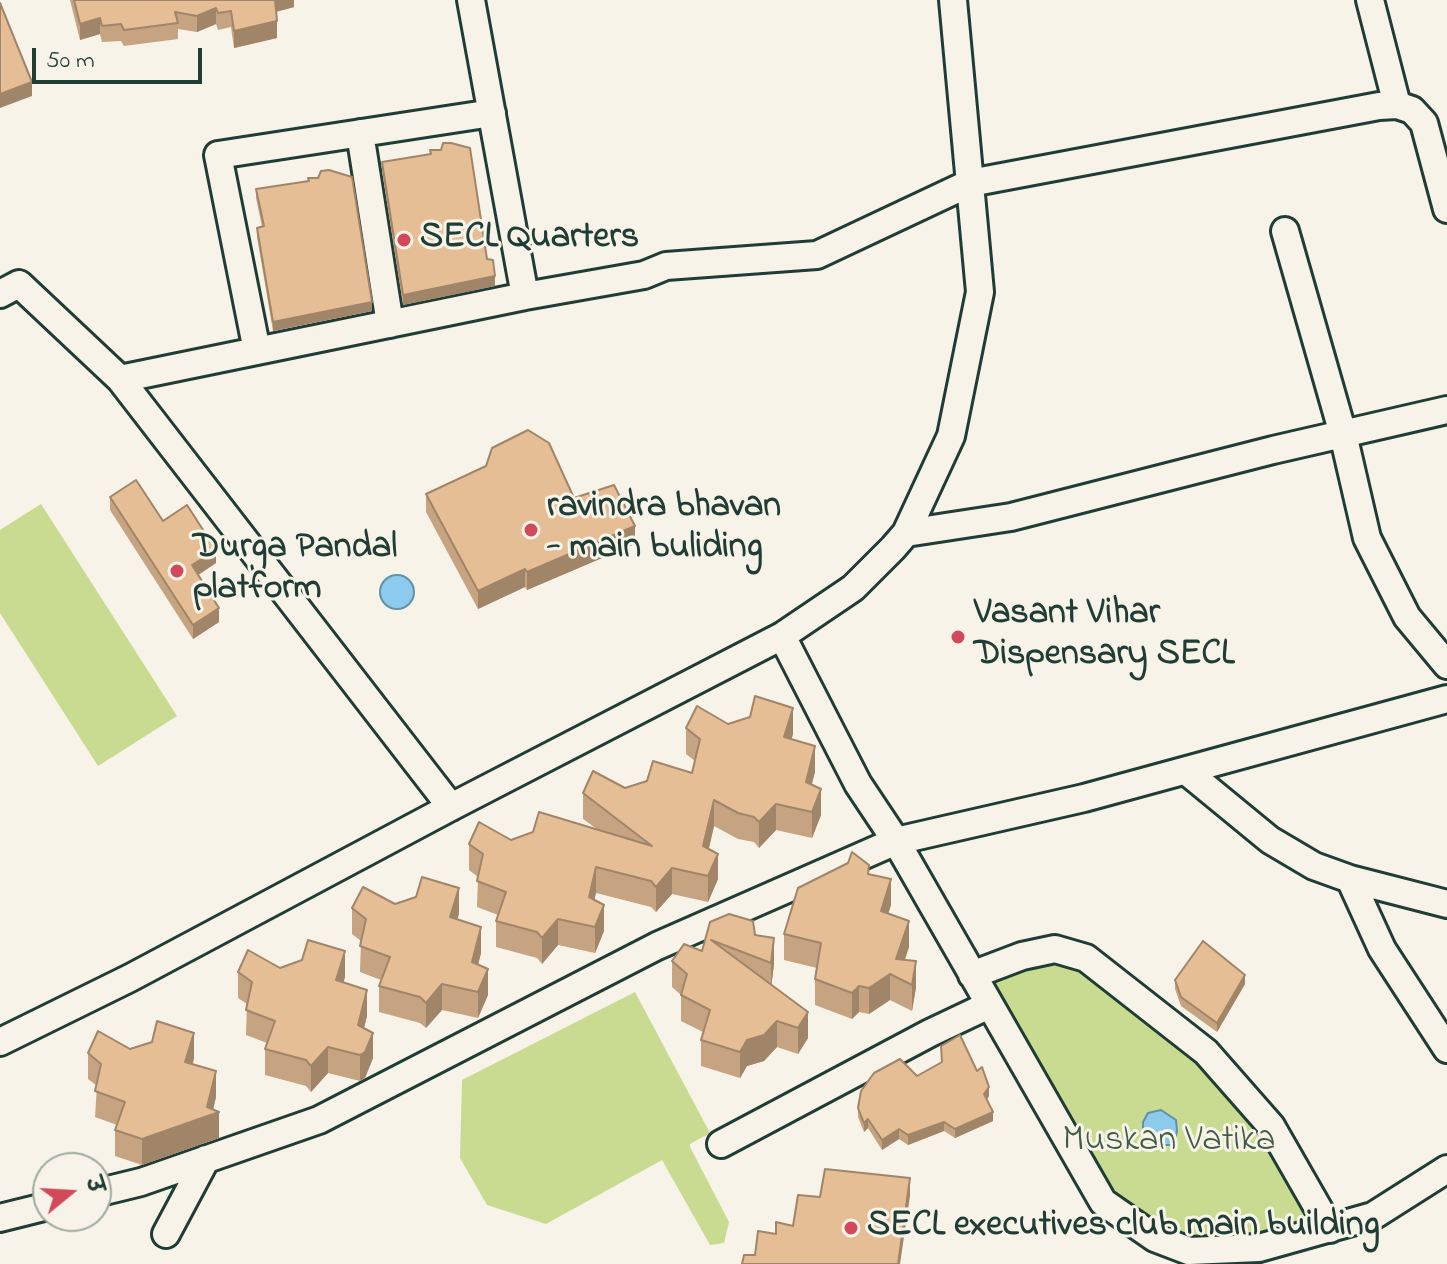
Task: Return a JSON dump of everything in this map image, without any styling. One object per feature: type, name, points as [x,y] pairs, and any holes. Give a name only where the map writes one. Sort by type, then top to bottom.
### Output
[{"type":"street","points":[[471,0],[525,296]]},
{"type":"street","points":[[0,1042],[130,978],[782,636],[853,588],[906,533],[951,436],[980,292],[953,0]]},
{"type":"street","points":[[1370,0],[1397,105]]},
{"type":"street","points":[[120,379],[525,296],[644,275],[666,266],[817,255],[970,183],[1397,105],[1412,110],[1424,123],[1447,209]]},
{"type":"street","points":[[257,351],[218,155],[492,113]]},
{"type":"street","points":[[360,133],[390,324]]},
{"type":"street","points":[[1285,231],[1343,434],[1367,538],[1407,617],[1447,665]]},
{"type":"street","points":[[0,294],[19,284],[120,379],[451,807]]},
{"type":"street","points":[[906,533],[1011,517],[1447,410]]},
{"type":"street","points":[[782,636],[858,784],[896,841],[1103,1202],[1155,1238],[1189,1251],[1259,1248],[1373,1216],[1447,1169]]},
{"type":"street","points":[[112,1189],[141,1182],[319,1120],[657,946],[896,841],[1084,798],[1447,699]]},
{"type":"street","points":[[1186,771],[1270,840],[1314,866],[1350,879],[1447,904]]},
{"type":"street","points":[[1350,879],[1382,949],[1447,1049]]},
{"type":"street","points":[[972,975],[1022,956],[1055,949],[1086,958],[1206,1052],[1271,1126],[1330,1229]]},
{"type":"street","points":[[721,1144],[989,1005]]},
{"type":"street","points":[[166,1234],[206,1159]]},
{"type":"street","points":[[0,1218],[32,1210]]},
{"type":"green space","points":[[41,504],[177,716],[98,766],[0,613],[0,530]]},
{"type":"green space","name":"Muskan Vatika","points":[[1055,949],[1206,1052],[1326,1227],[1189,1251],[1126,1219],[972,975]]},
{"type":"green space","points":[[635,992],[710,1133],[690,1144],[690,1147],[729,1222],[724,1243],[710,1245],[662,1160],[546,1224],[487,1205],[460,1158],[462,1080]]},
{"type":"water","points":[[397,575],[409,580],[414,592],[409,604],[397,609],[385,604],[380,592],[385,580]]},
{"type":"water","points":[[1161,1110],[1176,1120],[1174,1145],[1155,1145],[1143,1134],[1143,1122],[1148,1113]]},
{"type":"building","points":[[74,0],[275,0],[277,21],[234,31],[231,11],[218,13],[216,8],[197,16],[175,12],[178,23],[124,30],[121,24],[102,26],[100,18],[80,24]]},
{"type":"building","points":[[0,3],[32,82],[0,94]]},
{"type":"building","points":[[443,143],[470,148],[487,259],[493,260],[495,276],[403,295],[382,162],[431,154],[430,150],[441,150]]},
{"type":"building","points":[[329,170],[352,177],[372,302],[273,322],[257,228],[264,226],[256,189],[309,181],[308,178],[318,178],[321,171]]},
{"type":"building","name":"ravindra bhavan - main buliding","points":[[528,430],[549,443],[574,498],[614,485],[635,526],[478,591],[426,494],[486,466],[492,448]]},
{"type":"building","name":"Durga Pandal platform","points":[[136,480],[163,521],[187,505],[216,550],[192,565],[219,608],[193,625],[110,497]]},
{"type":"building","points":[[755,696],[793,708],[784,737],[815,746],[806,782],[821,789],[812,812],[776,804],[759,822],[714,800],[703,846],[718,854],[708,876],[672,868],[656,887],[651,881],[596,867],[589,897],[604,905],[595,927],[558,919],[542,938],[537,932],[496,921],[506,892],[477,881],[483,854],[469,844],[479,822],[511,840],[533,832],[539,812],[652,846],[583,793],[593,771],[625,788],[647,781],[653,761],[692,773],[700,739],[686,728],[697,706],[728,724],[750,717]]},
{"type":"building","points":[[852,852],[869,865],[868,874],[891,879],[881,911],[909,921],[896,959],[916,961],[912,985],[890,974],[869,988],[859,986],[852,993],[815,979],[821,943],[784,934],[798,888],[848,863]]},
{"type":"building","points":[[422,877],[459,888],[450,917],[481,927],[472,962],[488,969],[478,992],[442,984],[426,1003],[420,997],[379,986],[390,957],[360,946],[366,919],[352,908],[363,887],[395,904],[416,897]]},
{"type":"building","points":[[729,914],[753,921],[755,935],[774,938],[771,963],[711,940],[808,1012],[798,1028],[777,1021],[764,1035],[747,1040],[740,1052],[701,1040],[710,1010],[681,995],[687,974],[672,961],[684,944],[702,951],[710,922]]},
{"type":"building","points":[[308,940],[345,951],[336,980],[367,990],[358,1025],[373,1033],[365,1052],[360,1055],[328,1047],[311,1066],[306,1060],[265,1049],[275,1021],[246,1010],[252,982],[238,972],[248,950],[280,968],[302,960]]},
{"type":"building","points":[[1203,941],[1245,975],[1217,1023],[1181,997],[1175,980]]},
{"type":"building","points":[[157,1021],[194,1033],[185,1062],[216,1071],[207,1107],[219,1112],[142,1139],[115,1130],[125,1102],[95,1091],[101,1064],[88,1053],[98,1031],[130,1049],[152,1042]]},
{"type":"building","points":[[960,1035],[977,1071],[982,1067],[989,1087],[984,1094],[993,1112],[955,1129],[944,1122],[908,1135],[899,1129],[882,1140],[868,1119],[864,1123],[858,1108],[861,1091],[874,1073],[900,1059],[917,1076],[942,1062],[941,1046]]},
{"type":"building","name":"SECL executives club main building","points":[[825,1169],[910,1178],[898,1264],[742,1264],[744,1255],[755,1255],[758,1231],[776,1234],[776,1222],[793,1226],[798,1195],[820,1197]]},
{"type":"place","name":"SECL Quarters","points":[[404,240]]},
{"type":"place","name":"ravindra bhavan - main buliding","points":[[531,530]]},
{"type":"place","name":"Durga Pandal platform","points":[[177,571]]},
{"type":"place","name":"Vasant Vihar Dispensary SECL","points":[[958,637]]},
{"type":"place","name":"SECL executives club main building","points":[[851,1228]]}]
